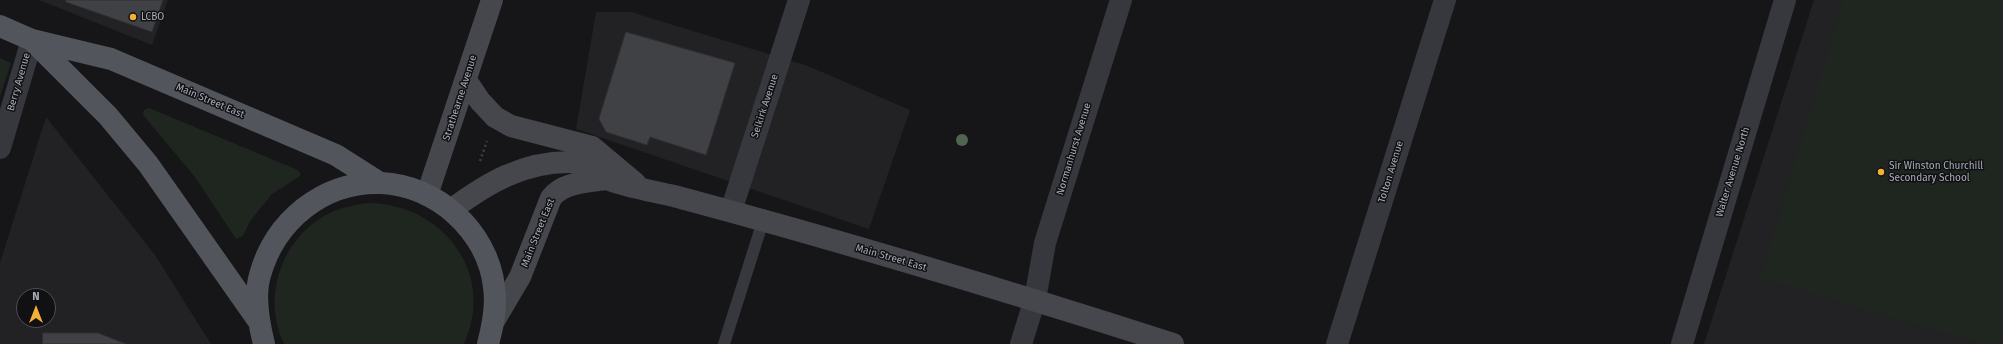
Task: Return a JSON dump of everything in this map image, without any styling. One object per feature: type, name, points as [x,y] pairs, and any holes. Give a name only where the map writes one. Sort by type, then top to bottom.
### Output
[{"type":"main road","name":"Main Street East","points":[[0,26],[32,40],[111,59],[336,155],[380,183]]},
{"type":"main road","name":"Main Street East","points":[[32,40],[108,116],[148,164],[257,319]]},
{"type":"main road","points":[[264,344],[257,319],[259,276],[274,240],[292,217],[321,197],[346,188],[380,183],[404,187],[427,195],[451,210],[472,232],[488,261],[494,287],[494,321],[488,344]]},
{"type":"street","name":"Strathearne Avenue","points":[[427,195],[492,0]]},
{"type":"street","name":"Selkirk Avenue","points":[[731,212],[799,0]]},
{"type":"street","name":"Normanhurst Avenue","points":[[1021,344],[1034,300],[1045,243],[1121,0]]},
{"type":"street","name":"Tolton Avenue","points":[[1337,344],[1445,0]]},
{"type":"street","name":"Walter Avenue North","points":[[1682,344],[1785,0]]},
{"type":"street","name":"Berry Avenue","points":[[0,148],[32,40]]},
{"type":"street","points":[[466,80],[480,101],[495,116],[511,126],[592,147],[642,188]]},
{"type":"street","name":"Main Street East","points":[[451,210],[480,188],[501,177],[522,169],[548,164],[579,163],[607,179],[763,221],[1034,300],[1173,344]]},
{"type":"street","name":"Main Street East","points":[[494,321],[520,277],[551,198],[563,187],[607,179]]},
{"type":"lane","points":[[724,344],[763,221]]},
{"type":"path","points":[[480,163],[488,137]]},
{"type":"shaded area","points":[[39,0],[168,0],[152,45]]},
{"type":"shaded area","name":"Sir Winston Churchill Secondary School","points":[[1814,0],[2003,0],[2003,344],[1704,344]]},
{"type":"shaded area","name":"Sir Winston Churchill Secondary School","points":[[1844,0],[2003,0],[2003,344],[1982,344],[1760,278]]},
{"type":"shaded area","points":[[596,12],[631,12],[808,66],[910,110],[869,229],[576,129]]},
{"type":"shaded area","points":[[0,58],[11,63],[0,96]]},
{"type":"shaded area","points":[[149,108],[298,170],[300,176],[272,194],[250,221],[243,236],[236,239],[195,177],[143,115],[144,110]]},
{"type":"shaded area","points":[[46,117],[155,255],[211,344],[0,344],[0,263]]},
{"type":"shaded area","points":[[367,203],[394,206],[418,215],[439,229],[456,247],[468,268],[473,292],[472,318],[464,344],[284,344],[277,325],[275,306],[276,287],[281,268],[289,251],[301,235],[315,222],[336,210]]},
{"type":"building","name":"LCBO","points":[[66,0],[163,0],[152,32],[66,2]]},
{"type":"building","points":[[626,32],[735,63],[706,155],[650,137],[647,145],[606,132],[599,119]]},
{"type":"building","points":[[43,333],[98,333],[126,344],[43,344]]},
{"type":"place","name":"LCBO","points":[[133,17]]},
{"type":"place","name":"Sir Winston Churchill Secondary School","points":[[1881,172]]}]
